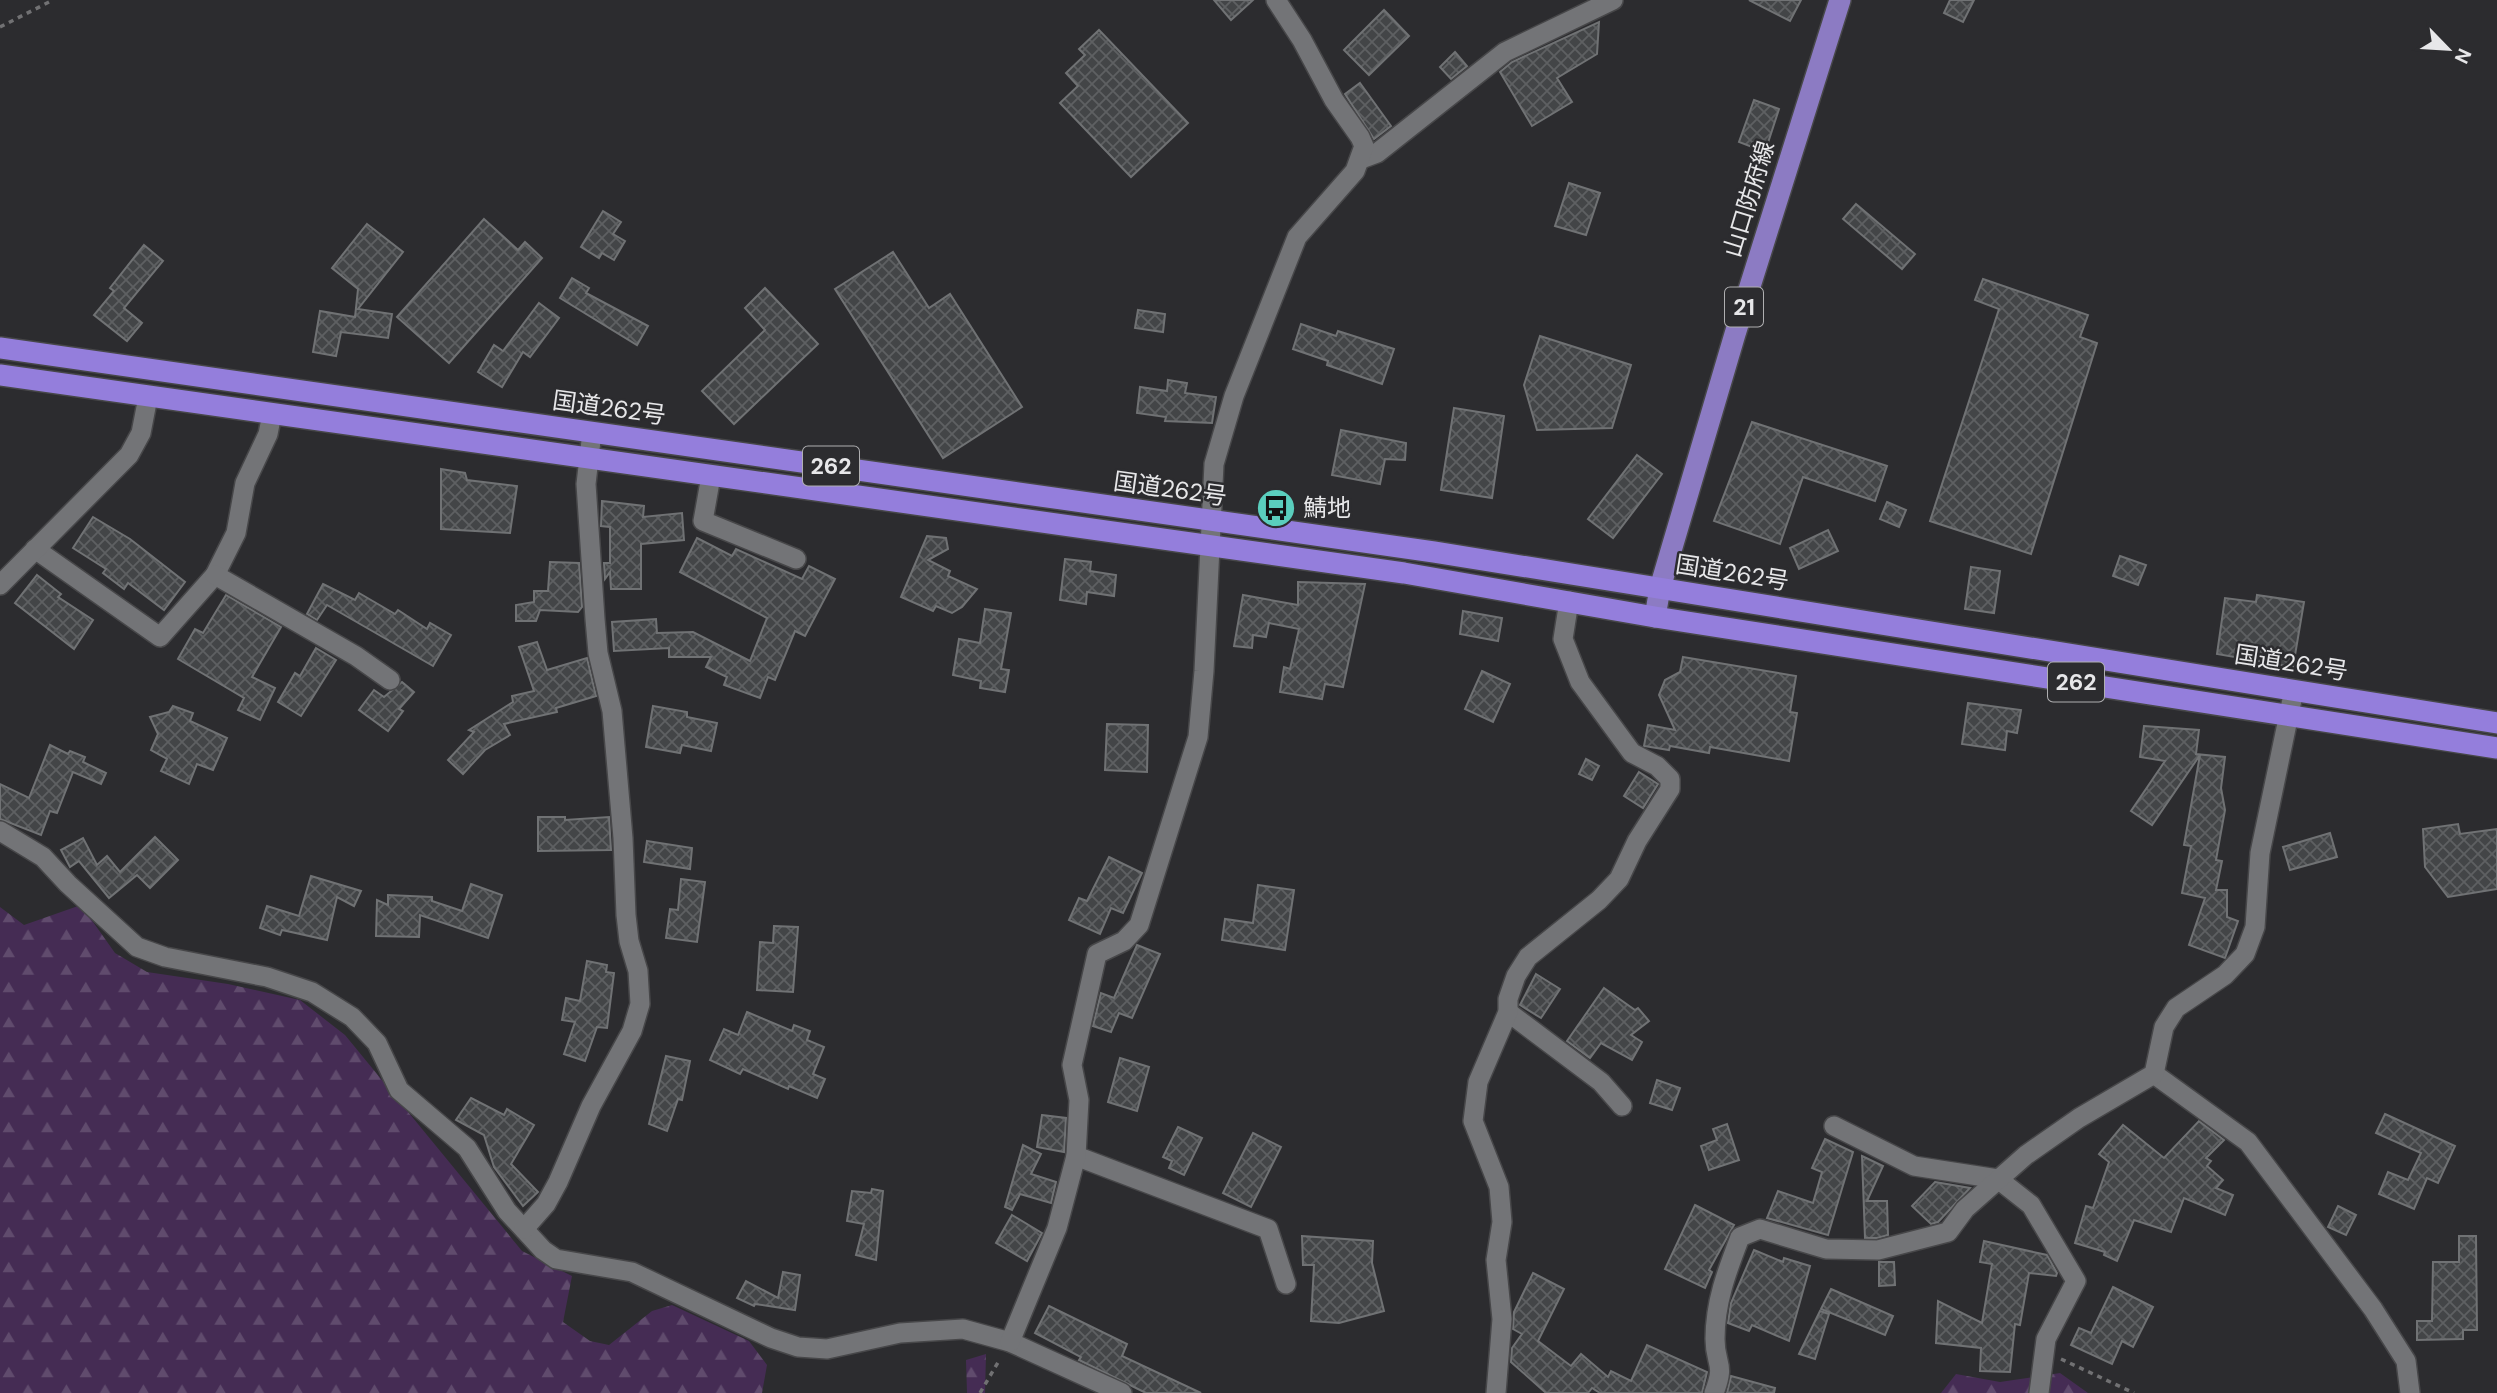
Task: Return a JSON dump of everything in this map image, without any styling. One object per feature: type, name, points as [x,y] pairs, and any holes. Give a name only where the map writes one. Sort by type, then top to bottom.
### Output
[{"type":"highway","name":"国道262号","points":[[0,348],[1434,552],[2497,723]]},
{"type":"highway","name":"国道262号","points":[[0,375],[1404,573],[1655,617],[2497,748]]},
{"type":"main road","name":"山口防府線","points":[[1655,617],[1660,588],[1735,334],[1840,0]]},
{"type":"street","points":[[1010,1342],[1057,1228],[1076,1156],[1079,1100],[1072,1065],[1097,954],[1124,941],[1139,926],[1198,737],[1204,671],[1209,522],[1217,452],[1234,396],[1297,237],[1355,171],[1364,146],[1276,0]]},
{"type":"street","points":[[1361,159],[1377,153],[1505,52],[1613,0]]},
{"type":"street","points":[[0,585],[129,455],[141,433],[148,397]]},
{"type":"street","points":[[35,549],[160,638],[215,575],[236,533],[245,483],[268,434],[272,414]]},
{"type":"street","points":[[524,1229],[546,1204],[558,1182],[591,1107],[632,1031],[640,1004],[638,971],[629,941],[626,915],[623,838],[612,710],[598,653],[586,484],[592,432]]},
{"type":"street","points":[[711,477],[703,521],[796,559]]},
{"type":"street","points":[[215,575],[324,636],[390,680]]},
{"type":"street","points":[[1496,1393],[1502,1319],[1496,1260],[1502,1222],[1499,1187],[1474,1121],[1478,1082],[1508,1012],[1508,999],[1528,957],[1599,900],[1619,879],[1637,841],[1670,789],[1670,779],[1657,766],[1632,753],[1580,682],[1563,639],[1569,601]]},
{"type":"street","points":[[1714,1393],[1722,1373],[1715,1341],[1720,1288],[1740,1237],[1760,1229],[1826,1249],[1878,1250],[1948,1232],[1965,1209],[2049,1138],[2154,1074],[2164,1027],[2176,1008],[2225,975],[2245,954],[2255,927],[2260,853],[2294,690]]},
{"type":"street","points":[[0,831],[43,857],[68,884],[137,947],[165,957],[267,977],[312,992],[352,1017],[377,1043],[399,1090],[467,1148],[507,1211],[543,1250],[556,1259],[632,1272],[771,1338],[798,1347],[827,1349],[900,1333],[963,1329],[1010,1342],[1122,1393]]},
{"type":"street","points":[[1508,1012],[1601,1082],[1622,1106]]},
{"type":"street","points":[[2154,1074],[2248,1142],[2373,1309],[2406,1361],[2410,1393]]},
{"type":"street","points":[[1834,1126],[1914,1167],[1998,1179],[2031,1205],[2076,1281],[2046,1339],[2039,1393]]},
{"type":"street","points":[[1076,1156],[1268,1229],[1286,1284]]},
{"type":"path","points":[[0,27],[53,0]]},
{"type":"path","points":[[980,1393],[1010,1342]]},
{"type":"path","points":[[2043,1351],[2134,1393]]},
{"type":"green space","points":[[81,905],[115,953],[147,972],[228,984],[300,1000],[345,1035],[522,1251],[572,1276],[563,1322],[590,1341],[609,1345],[652,1311],[672,1305],[749,1341],[767,1365],[762,1393],[0,1393],[0,907],[24,925]]},
{"type":"green space","points":[[986,1354],[985,1393],[967,1393],[966,1360]]},
{"type":"green space","points":[[2060,1373],[2088,1393],[1941,1393],[1956,1374],[2000,1382]]},
{"type":"building","points":[[1214,0],[1253,0],[1231,20]]},
{"type":"building","points":[[1749,0],[1801,0],[1790,21]]},
{"type":"building","points":[[1950,0],[1974,0],[1963,22],[1944,13]]},
{"type":"building","points":[[1384,10],[1409,36],[1369,75],[1344,50]]},
{"type":"building","points":[[1599,22],[1597,54],[1557,78],[1572,102],[1532,126],[1500,72],[1512,62]]},
{"type":"building","points":[[1099,30],[1188,123],[1131,177],[1060,103],[1078,86],[1066,73],[1085,55],[1079,49]]},
{"type":"building","points":[[1455,52],[1467,66],[1451,79],[1440,67]]},
{"type":"building","points":[[1360,83],[1391,126],[1374,139],[1345,94]]},
{"type":"building","points":[[1754,100],[1779,109],[1765,152],[1739,142]]},
{"type":"building","points":[[1569,183],[1600,193],[1586,235],[1555,226]]},
{"type":"building","points":[[1856,204],[1915,254],[1902,269],[1843,219]]},
{"type":"building","points":[[603,211],[621,222],[613,234],[625,241],[614,260],[602,253],[599,258],[581,247]]},
{"type":"building","points":[[484,219],[518,250],[525,242],[542,258],[449,363],[397,317]]},
{"type":"building","points":[[367,224],[403,252],[358,309],[392,314],[388,338],[341,332],[336,356],[313,352],[320,311],[355,317],[358,289],[332,268]]},
{"type":"building","points":[[144,245],[163,261],[124,308],[142,323],[127,341],[94,315],[114,291],[110,288]]},
{"type":"building","points":[[893,252],[929,308],[950,294],[1022,407],[943,458],[835,289]]},
{"type":"building","points":[[572,278],[589,288],[586,293],[648,326],[637,345],[560,298]]},
{"type":"building","points":[[1983,279],[2088,315],[2080,337],[2097,343],[2031,554],[1930,521],[1999,309],[1975,300]]},
{"type":"building","points":[[765,288],[818,344],[734,424],[702,391],[765,330],[745,308]]},
{"type":"building","points":[[539,303],[559,318],[530,357],[523,352],[502,387],[478,372],[494,345],[503,351]]},
{"type":"building","points":[[1138,310],[1165,314],[1163,332],[1135,328]]},
{"type":"building","points":[[1301,324],[1336,336],[1338,331],[1394,349],[1382,384],[1327,365],[1328,361],[1293,349]]},
{"type":"building","points":[[1540,336],[1631,365],[1612,428],[1537,430],[1524,385]]},
{"type":"building","points":[[1168,380],[1187,383],[1185,393],[1216,397],[1212,423],[1165,421],[1166,417],[1137,413],[1140,387],[1167,391]]},
{"type":"building","points":[[1454,408],[1504,416],[1492,498],[1441,490]]},
{"type":"building","points":[[1752,422],[1887,466],[1875,501],[1803,477],[1780,544],[1714,521]]},
{"type":"building","points":[[1341,430],[1406,443],[1405,460],[1385,459],[1380,484],[1332,475]]},
{"type":"building","points":[[1637,455],[1662,474],[1613,538],[1588,519]]},
{"type":"building","points":[[441,469],[465,473],[467,480],[517,486],[510,533],[441,529]]},
{"type":"building","points":[[602,501],[644,506],[643,517],[682,513],[684,540],[641,544],[641,589],[611,589],[610,572],[605,579],[604,563],[610,563],[610,527],[601,526]]},
{"type":"building","points":[[1887,502],[1906,510],[1899,527],[1880,519]]},
{"type":"building","points":[[93,517],[130,539],[185,582],[164,610],[128,583],[124,589],[103,573],[106,569],[73,548]]},
{"type":"building","points":[[1828,530],[1838,551],[1799,569],[1790,548]]},
{"type":"building","points":[[927,536],[946,538],[948,549],[928,560],[950,571],[948,576],[977,589],[962,607],[952,613],[936,606],[933,611],[901,597]]},
{"type":"building","points":[[697,538],[732,556],[736,549],[802,579],[809,566],[835,579],[805,636],[795,631],[775,680],[768,677],[760,698],[724,685],[727,677],[706,667],[711,657],[669,657],[669,648],[614,651],[612,622],[656,619],[657,633],[693,632],[750,661],[767,618],[680,572]]},
{"type":"building","points":[[2120,556],[2146,565],[2138,585],[2113,576]]},
{"type":"building","points":[[1065,559],[1091,562],[1090,571],[1116,575],[1114,596],[1087,592],[1086,604],[1060,600]]},
{"type":"building","points":[[550,562],[579,563],[582,607],[578,612],[540,610],[536,621],[516,621],[516,605],[534,602],[534,591],[548,591]]},
{"type":"building","points":[[1971,567],[2000,571],[1994,613],[1965,609]]},
{"type":"building","points":[[37,575],[61,594],[58,597],[93,620],[74,649],[15,603]]},
{"type":"building","points":[[1298,582],[1365,584],[1343,687],[1325,684],[1322,699],[1280,692],[1284,667],[1290,669],[1299,629],[1269,623],[1266,637],[1253,635],[1252,648],[1234,646],[1243,595],[1298,605]]},
{"type":"building","points":[[323,584],[355,600],[359,593],[395,614],[398,610],[427,629],[430,623],[451,635],[433,666],[327,605],[317,620],[307,614]]},
{"type":"building","points":[[226,595],[281,627],[252,677],[275,688],[260,720],[238,710],[244,698],[178,659],[195,629],[203,633]]},
{"type":"building","points":[[2257,595],[2304,602],[2293,667],[2217,654],[2225,598],[2256,602]]},
{"type":"building","points":[[985,609],[1011,613],[1001,669],[1009,670],[1005,692],[980,688],[981,681],[953,675],[959,639],[980,643]]},
{"type":"building","points":[[1463,611],[1502,618],[1498,641],[1460,634]]},
{"type":"building","points":[[537,642],[547,670],[587,658],[596,696],[556,708],[557,712],[504,724],[510,735],[485,750],[463,774],[448,760],[474,732],[469,730],[513,702],[512,696],[534,691],[519,647]]},
{"type":"building","points":[[316,648],[336,660],[301,716],[278,702],[295,673],[300,676]]},
{"type":"building","points":[[1683,657],[1796,676],[1790,712],[1797,713],[1789,761],[1710,747],[1709,753],[1670,746],[1669,750],[1644,746],[1648,725],[1675,730],[1659,695],[1665,680],[1680,672]]},
{"type":"building","points":[[1482,671],[1510,684],[1493,722],[1465,709]]},
{"type":"building","points":[[402,682],[414,692],[399,709],[403,711],[388,731],[359,710],[374,690],[384,697]]},
{"type":"building","points":[[1968,703],[2021,710],[2017,733],[2007,731],[2005,750],[1962,744]]},
{"type":"building","points":[[173,706],[193,713],[190,721],[227,738],[213,770],[197,764],[189,784],[161,771],[167,759],[151,750],[158,734],[150,717],[169,712]]},
{"type":"building","points":[[653,706],[687,712],[687,717],[717,723],[711,751],[682,745],[680,753],[646,747]]},
{"type":"building","points":[[1107,724],[1148,725],[1147,772],[1105,770]]},
{"type":"building","points":[[2144,726],[2199,730],[2196,754],[2225,757],[2221,788],[2225,810],[2216,860],[2222,861],[2216,890],[2227,890],[2227,917],[2238,921],[2225,958],[2189,945],[2205,898],[2182,893],[2191,846],[2184,845],[2200,755],[2152,825],[2131,811],[2165,761],[2140,757]]},
{"type":"building","points":[[50,745],[68,754],[70,751],[85,757],[83,762],[106,773],[101,784],[73,772],[57,813],[50,811],[41,835],[0,819],[0,784],[29,798]]},
{"type":"building","points":[[1586,759],[1599,766],[1592,780],[1579,774]]},
{"type":"building","points":[[1639,772],[1658,784],[1643,808],[1624,796]]},
{"type":"building","points":[[538,817],[565,817],[565,820],[609,817],[611,850],[538,851]]},
{"type":"building","points":[[2458,824],[2460,834],[2497,829],[2497,889],[2448,897],[2425,867],[2423,829]]},
{"type":"building","points":[[2330,833],[2337,857],[2290,870],[2283,847]]},
{"type":"building","points":[[155,837],[178,860],[150,888],[137,875],[109,898],[79,861],[70,867],[61,850],[83,838],[97,865],[107,856],[120,872]]},
{"type":"building","points":[[647,841],[692,848],[690,869],[644,862]]},
{"type":"building","points":[[1109,857],[1142,873],[1123,913],[1111,908],[1100,934],[1069,920],[1079,898],[1087,901]]},
{"type":"building","points":[[311,876],[361,891],[354,906],[337,897],[327,940],[282,930],[280,935],[260,928],[267,906],[299,916]]},
{"type":"building","points":[[681,879],[705,882],[697,942],[666,938],[670,909],[678,910]]},
{"type":"building","points":[[471,884],[502,895],[488,938],[420,915],[419,937],[376,936],[377,900],[388,905],[388,895],[432,897],[432,901],[462,911]]},
{"type":"building","points":[[1258,885],[1294,890],[1285,950],[1222,940],[1225,919],[1253,923]]},
{"type":"building","points":[[774,926],[798,927],[793,992],[757,990],[760,942],[773,943]]},
{"type":"building","points":[[1137,945],[1160,954],[1132,1018],[1119,1013],[1111,1032],[1093,1026],[1101,993],[1114,998]]},
{"type":"building","points":[[587,961],[607,965],[606,972],[614,973],[607,1028],[597,1027],[585,1061],[564,1054],[575,1022],[562,1020],[566,998],[580,1001]]},
{"type":"building","points":[[1536,974],[1560,989],[1541,1018],[1520,1005]]},
{"type":"building","points":[[1604,988],[1635,1010],[1638,1008],[1649,1021],[1631,1035],[1642,1042],[1632,1060],[1601,1043],[1590,1058],[1567,1041]]},
{"type":"building","points":[[747,1012],[792,1031],[794,1025],[810,1031],[807,1040],[824,1047],[813,1074],[825,1079],[817,1098],[789,1086],[788,1089],[743,1069],[740,1074],[710,1060],[724,1029],[738,1035]]},
{"type":"building","points":[[666,1056],[690,1061],[682,1100],[678,1099],[667,1131],[649,1124]]},
{"type":"building","points":[[1120,1058],[1149,1067],[1137,1111],[1108,1102]]},
{"type":"building","points":[[1657,1080],[1680,1088],[1672,1110],[1650,1103]]},
{"type":"building","points":[[471,1098],[504,1115],[507,1109],[534,1125],[511,1164],[538,1192],[523,1206],[494,1167],[484,1135],[456,1120]]},
{"type":"building","points":[[2385,1114],[2455,1146],[2438,1183],[2427,1178],[2414,1209],[2379,1194],[2388,1172],[2408,1180],[2421,1153],[2376,1133]]},
{"type":"building","points":[[1042,1115],[1066,1118],[1064,1152],[1037,1147]]},
{"type":"building","points":[[2199,1121],[2224,1140],[2206,1158],[2211,1161],[2207,1166],[2223,1180],[2216,1188],[2233,1195],[2225,1215],[2184,1198],[2171,1232],[2134,1220],[2117,1261],[2104,1255],[2105,1252],[2075,1243],[2086,1206],[2093,1208],[2109,1162],[2099,1154],[2123,1125],[2164,1158]]},
{"type":"building","points":[[1727,1124],[1739,1160],[1709,1170],[1701,1146],[1717,1140],[1713,1129]]},
{"type":"building","points":[[1178,1127],[1202,1138],[1184,1175],[1169,1168],[1172,1161],[1163,1157]]},
{"type":"building","points":[[1253,1133],[1281,1147],[1251,1207],[1223,1193]]},
{"type":"building","points":[[1825,1139],[1853,1152],[1828,1235],[1767,1218],[1778,1191],[1813,1203],[1822,1172],[1812,1168]]},
{"type":"building","points":[[1023,1145],[1041,1154],[1031,1174],[1056,1182],[1051,1203],[1020,1194],[1012,1210],[1005,1207]]},
{"type":"building","points":[[1862,1156],[1883,1166],[1867,1201],[1887,1201],[1888,1235],[1877,1238],[1865,1238]]},
{"type":"building","points":[[1935,1182],[1970,1188],[1938,1222],[1931,1224],[1912,1206]]},
{"type":"building","points":[[872,1189],[883,1191],[876,1260],[856,1255],[864,1224],[847,1221],[852,1191],[871,1193]]},
{"type":"building","points":[[1695,1205],[1734,1225],[1709,1270],[1712,1272],[1705,1288],[1665,1269]]},
{"type":"building","points":[[2338,1206],[2356,1215],[2346,1235],[2328,1227]]},
{"type":"building","points":[[1012,1215],[1042,1233],[1027,1261],[996,1243]]},
{"type":"building","points":[[1302,1236],[1373,1241],[1372,1263],[1384,1311],[1339,1323],[1311,1321],[1314,1265],[1303,1265]]},
{"type":"building","points":[[2459,1236],[2476,1236],[2477,1330],[2463,1330],[2463,1339],[2417,1340],[2417,1321],[2432,1321],[2433,1262],[2459,1262]]},
{"type":"building","points":[[1984,1241],[2047,1255],[2057,1273],[2056,1276],[2029,1273],[2020,1325],[2015,1324],[2010,1372],[1980,1371],[1981,1348],[1936,1343],[1938,1301],[1982,1323],[1992,1264],[1980,1262]]},
{"type":"building","points":[[1754,1250],[1783,1262],[1784,1258],[1810,1266],[1789,1341],[1752,1325],[1749,1331],[1728,1323],[1731,1303]]},
{"type":"building","points":[[1879,1262],[1894,1262],[1895,1285],[1879,1286]]},
{"type":"building","points":[[783,1272],[800,1275],[795,1310],[754,1306],[737,1298],[746,1281],[778,1298]]},
{"type":"building","points":[[1533,1273],[1564,1289],[1538,1341],[1571,1366],[1581,1354],[1608,1377],[1611,1371],[1631,1381],[1647,1345],[1707,1372],[1702,1393],[1600,1393],[1592,1388],[1588,1393],[1546,1393],[1511,1362],[1512,1348],[1522,1334],[1513,1329],[1514,1312]]},
{"type":"building","points":[[2113,1287],[2153,1307],[2133,1347],[2122,1341],[2112,1364],[2071,1345],[2079,1328],[2091,1333]]},
{"type":"building","points":[[1831,1289],[1893,1316],[1885,1335],[1821,1309]]},
{"type":"building","points":[[1049,1306],[1127,1344],[1122,1356],[1201,1393],[1146,1393],[1079,1360],[1081,1357],[1035,1333]]},
{"type":"building","points":[[1820,1311],[1829,1314],[1815,1359],[1799,1354]]},
{"type":"building","points":[[1731,1376],[1775,1388],[1774,1393],[1727,1393]]},
{"type":"place","name":"鯖地","points":[[1276,508]]}]
